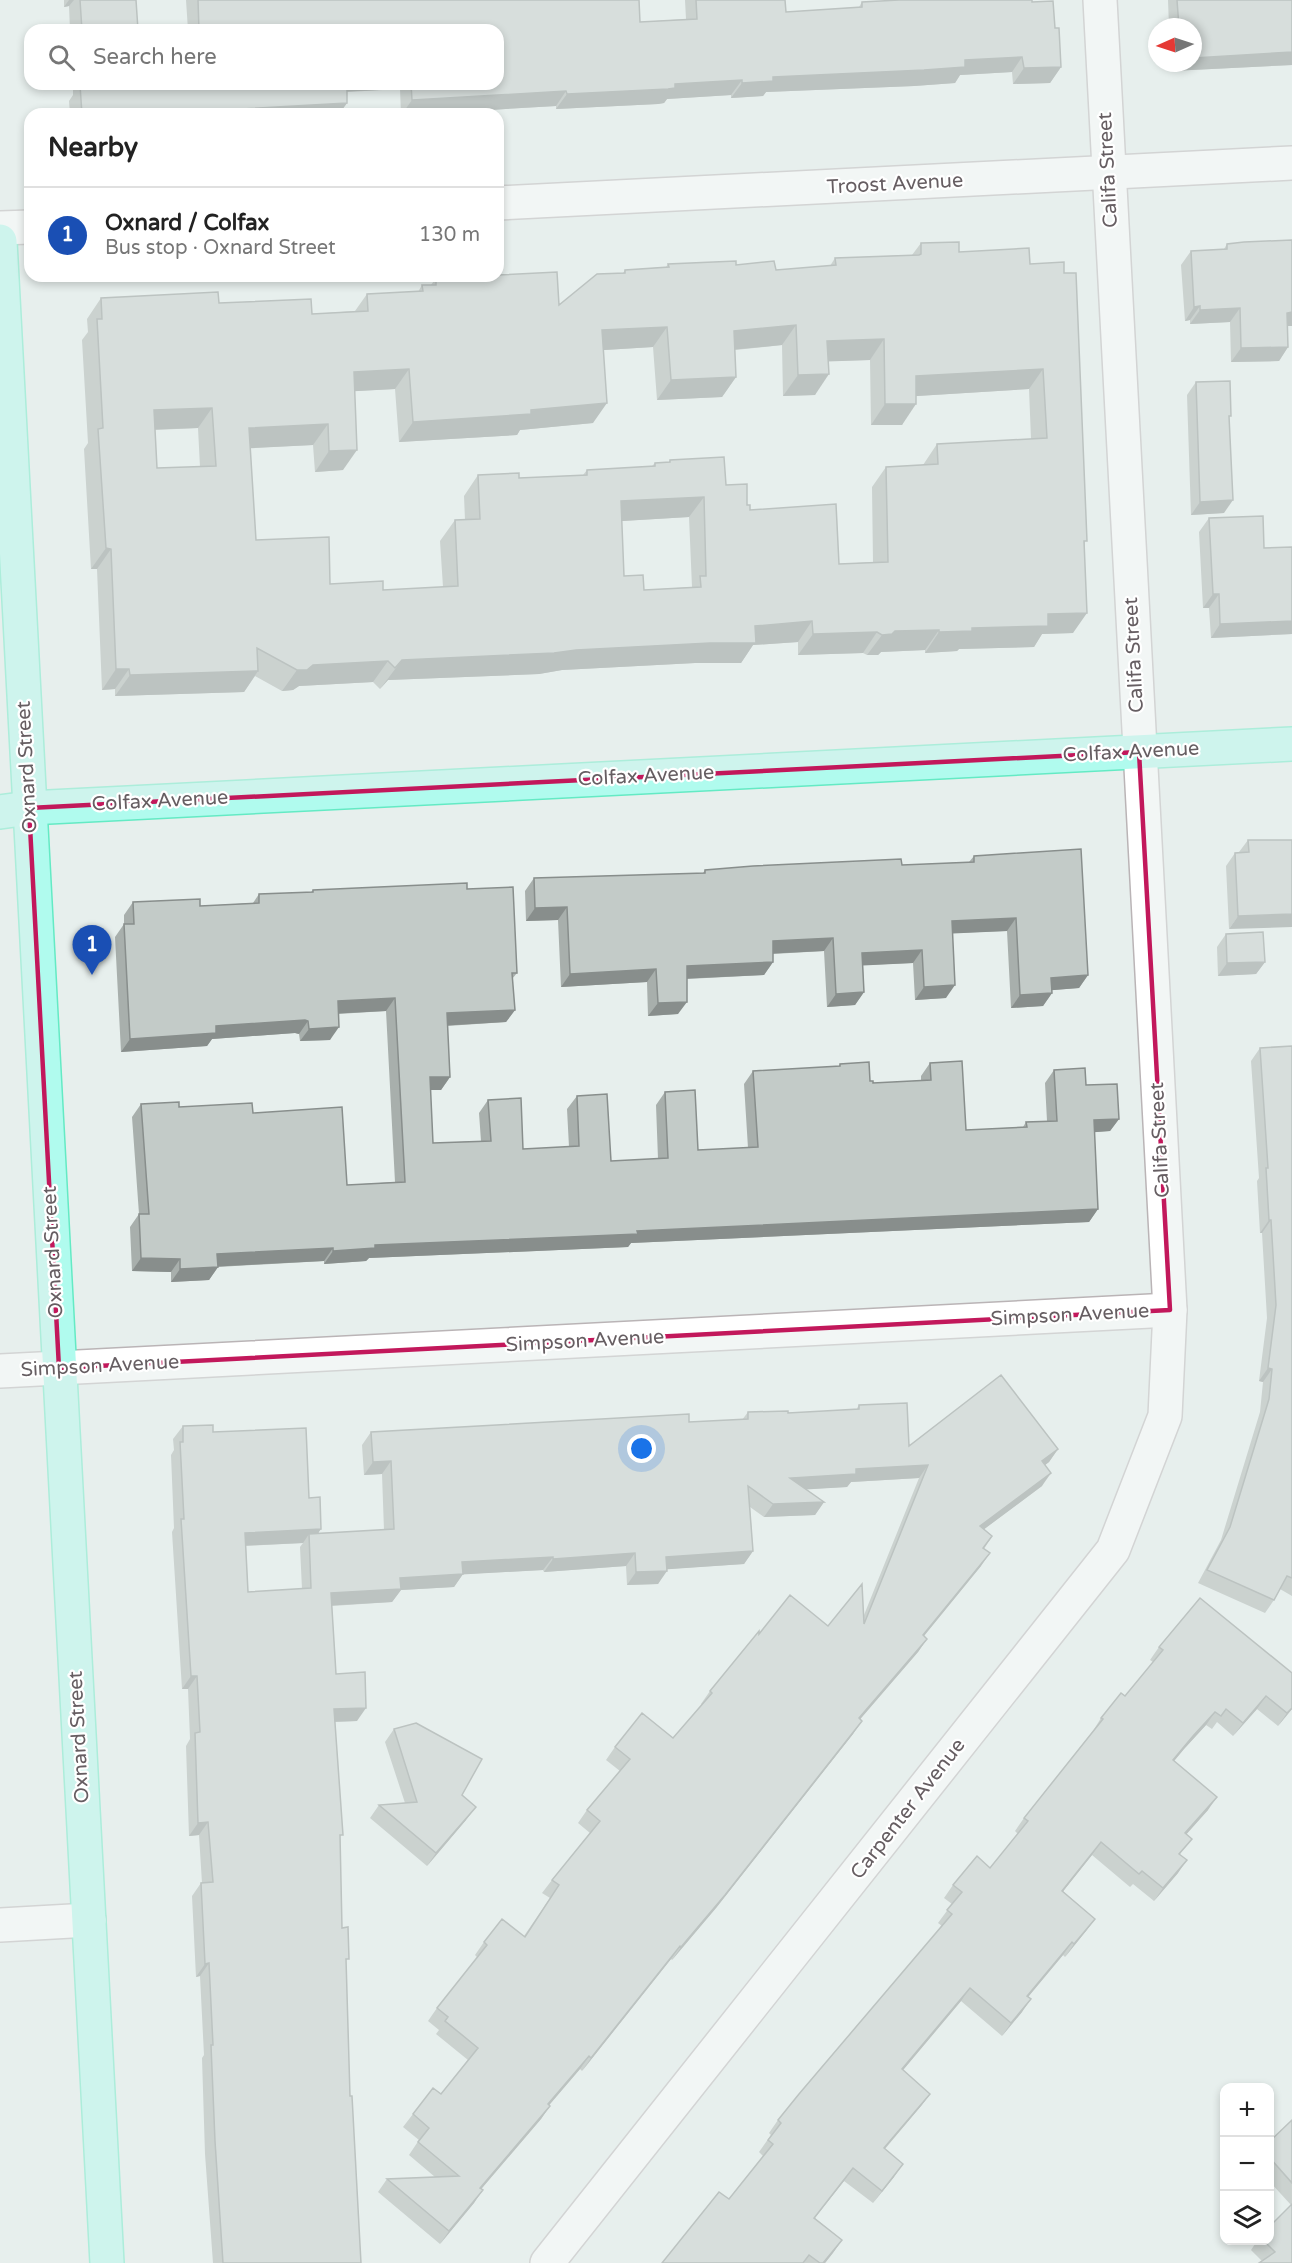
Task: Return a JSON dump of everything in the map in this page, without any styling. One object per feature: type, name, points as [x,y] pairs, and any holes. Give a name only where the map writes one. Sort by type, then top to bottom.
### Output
[{"type":"main road","name":"Oxnard Street","points":[[0,241],[15,810],[59,1368],[107,2263]]},
{"type":"main road","name":"Colfax Avenue","points":[[15,810],[1292,744]]},
{"type":"street","name":"Califa Street","points":[[1100,0],[1170,1310]]},
{"type":"street","name":"Troost Avenue","points":[[504,204],[1292,163]]},
{"type":"street","points":[[0,228],[24,227]]},
{"type":"street","name":"Simpson Avenue","points":[[0,1371],[1170,1310]]},
{"type":"street","name":"Carpenter Avenue","points":[[547,2263],[1113,1550],[1166,1416],[1170,1310]]},
{"type":"street","points":[[0,1925],[89,1920]]},
{"type":"highlighted area","points":[[1139,752],[1170,1310],[59,1368],[29,808]]},
{"type":"building","points":[[80,0],[136,0],[138,24],[82,24]]},
{"type":"building","points":[[198,0],[639,0],[640,22],[697,19],[696,0],[785,0],[786,12],[862,7],[862,2],[899,0],[1053,1],[1055,28],[1059,28],[1061,67],[1024,68],[1022,57],[965,60],[965,67],[773,77],[773,81],[742,83],[742,80],[675,84],[675,88],[668,89],[567,94],[566,91],[412,100],[411,90],[504,90],[504,24],[199,24]]},
{"type":"building","points":[[1177,0],[1292,0],[1292,52],[1202,57],[1202,18],[1178,18]]},
{"type":"building","points":[[80,90],[347,90],[347,103],[258,108],[82,108]]},
{"type":"building","points":[[1292,240],[1292,312],[1287,313],[1288,347],[1241,348],[1240,308],[1200,310],[1200,306],[1194,307],[1191,251],[1227,249],[1227,244],[1244,242]]},
{"type":"building","points":[[959,242],[959,252],[1029,248],[1030,264],[1064,262],[1064,273],[1076,273],[1087,541],[1084,541],[1087,613],[1048,614],[1048,626],[972,628],[972,631],[895,631],[892,634],[882,635],[877,632],[813,634],[812,621],[755,626],[756,643],[710,643],[402,660],[395,668],[388,661],[313,665],[307,670],[297,670],[257,648],[258,671],[130,675],[129,669],[116,669],[111,549],[106,548],[98,429],[103,428],[97,319],[102,319],[101,298],[218,292],[219,303],[311,299],[312,314],[368,311],[367,294],[423,291],[422,285],[436,285],[436,282],[504,282],[504,275],[557,272],[559,305],[597,274],[625,273],[625,270],[669,267],[668,264],[736,261],[736,265],[774,261],[776,270],[836,265],[835,258],[921,254],[921,243]],"holes":[[[796,325],[798,375],[829,374],[827,341],[884,339],[885,404],[916,404],[916,376],[1043,369],[1047,438],[937,444],[938,464],[886,467],[888,562],[839,564],[836,504],[750,510],[750,505],[747,505],[747,484],[726,485],[724,457],[670,460],[670,462],[655,463],[655,466],[587,470],[587,475],[519,478],[519,473],[478,475],[480,519],[455,520],[458,586],[383,590],[383,581],[330,584],[329,537],[256,540],[249,428],[328,424],[329,451],[357,450],[354,372],[409,369],[413,422],[531,414],[531,410],[607,403],[602,330],[667,327],[671,380],[736,377],[734,331]],[[212,408],[216,466],[157,468],[154,410]],[[704,497],[706,576],[700,576],[701,587],[644,590],[643,575],[624,576],[621,501]]]},
{"type":"building","points":[[1230,381],[1231,416],[1229,416],[1233,500],[1200,502],[1196,382]]},
{"type":"building","points":[[1263,516],[1264,548],[1292,547],[1292,621],[1220,624],[1219,594],[1213,594],[1209,518]]},
{"type":"building","points":[[1248,840],[1292,840],[1292,914],[1238,916],[1235,853],[1249,852]]},
{"type":"building","points":[[1081,849],[1088,975],[1051,978],[1052,993],[1020,995],[1016,918],[952,921],[955,985],[924,987],[922,950],[862,953],[864,992],[836,994],[833,938],[773,941],[773,962],[687,966],[687,1002],[658,1003],[656,969],[570,974],[567,907],[535,908],[534,878],[705,873],[705,870],[753,866],[901,859],[902,865],[974,862],[974,856]]},
{"type":"building","points":[[467,883],[467,889],[513,887],[517,973],[512,973],[515,1010],[447,1013],[450,1077],[430,1077],[433,1143],[491,1141],[488,1100],[521,1098],[523,1149],[579,1146],[577,1096],[607,1094],[611,1161],[668,1158],[665,1092],[695,1090],[698,1150],[758,1147],[753,1071],[869,1062],[870,1081],[873,1083],[931,1080],[930,1063],[962,1061],[966,1130],[1027,1127],[1026,1122],[1057,1121],[1054,1070],[1085,1068],[1086,1085],[1117,1084],[1119,1119],[1094,1120],[1098,1209],[637,1231],[638,1234],[375,1245],[375,1248],[333,1251],[333,1248],[217,1254],[218,1267],[180,1269],[180,1259],[141,1258],[139,1214],[149,1214],[141,1104],[179,1102],[179,1107],[252,1103],[253,1113],[342,1107],[347,1185],[405,1182],[395,998],[338,1001],[339,1027],[309,1029],[308,1021],[305,1020],[216,1026],[216,1033],[130,1039],[124,924],[134,924],[133,902],[200,899],[200,906],[259,903],[259,894]]},
{"type":"building","points":[[1263,932],[1265,962],[1227,963],[1226,934]]},
{"type":"building","points":[[1292,1046],[1292,1578],[1287,1576],[1274,1600],[1207,1570],[1230,1527],[1269,1399],[1272,1369],[1268,1368],[1276,1305],[1260,1048]]},
{"type":"building","points":[[1001,1375],[1058,1449],[1042,1461],[1051,1473],[980,1526],[992,1536],[983,1548],[990,1553],[923,1635],[927,1639],[859,1718],[862,1721],[725,1895],[680,1946],[591,2058],[589,2056],[548,2104],[550,2106],[480,2188],[483,2190],[449,2231],[387,2179],[459,2176],[418,2142],[429,2128],[413,2114],[433,2088],[441,2094],[478,2048],[445,2021],[448,2017],[437,2008],[487,1945],[484,1942],[502,1919],[525,1937],[559,1885],[552,1880],[600,1821],[587,1810],[630,1759],[615,1747],[642,1713],[673,1738],[790,1595],[828,1626],[862,1584],[864,1624],[928,1465],[856,1469],[856,1474],[790,1478],[824,1502],[773,1504],[748,1486],[753,1551],[666,1557],[667,1571],[636,1572],[635,1553],[462,1562],[463,1574],[400,1578],[401,1589],[331,1593],[336,1674],[365,1672],[366,1708],[334,1709],[343,1835],[340,1835],[342,1928],[348,1927],[349,1959],[346,1959],[350,2096],[352,2096],[361,2263],[223,2263],[215,2141],[209,1963],[205,1964],[201,1883],[213,1882],[208,1822],[198,1823],[195,1733],[200,1732],[197,1676],[191,1676],[181,1519],[184,1519],[180,1442],[183,1442],[183,1426],[213,1425],[213,1432],[306,1428],[309,1498],[320,1497],[321,1529],[245,1533],[248,1592],[311,1588],[309,1534],[394,1529],[391,1461],[373,1462],[371,1432],[689,1414],[689,1422],[748,1419],[748,1412],[788,1411],[788,1413],[859,1409],[859,1405],[907,1403],[909,1446]]},
{"type":"building","points":[[1200,1598],[1292,1673],[1292,1708],[1287,1713],[1266,1696],[1243,1723],[1226,1709],[1221,1716],[1215,1712],[1173,1760],[1217,1797],[1185,1833],[1192,1839],[1179,1854],[1187,1860],[1163,1888],[1142,1871],[1139,1874],[1101,1842],[1062,1891],[1095,1919],[1074,1944],[1072,1942],[1027,1996],[1031,1999],[1011,2023],[970,1988],[902,2069],[930,2094],[884,2148],[903,2164],[882,2191],[853,2168],[814,2218],[842,2240],[823,2263],[809,2255],[803,2263],[662,2263],[719,2192],[729,2199],[773,2144],[768,2140],[781,2123],[778,2120],[952,1914],[947,1910],[962,1892],[953,1885],[977,1856],[990,1868],[1028,1821],[1024,1818],[1103,1719],[1101,1718],[1121,1693],[1125,1696],[1163,1650],[1159,1647]]},
{"type":"building","points":[[416,1723],[482,1759],[462,1795],[476,1807],[436,1853],[379,1805],[417,1802],[394,1729]]},
{"type":"building","points":[[1292,2120],[1292,2183],[1274,2163],[1274,2137]]},
{"type":"building","points":[[1292,2204],[1292,2263],[1259,2263],[1275,2252],[1268,2245],[1274,2245],[1274,2222]]},
{"type":"place","name":"Oxnard / Colfax","points":[[92,975]]}]
